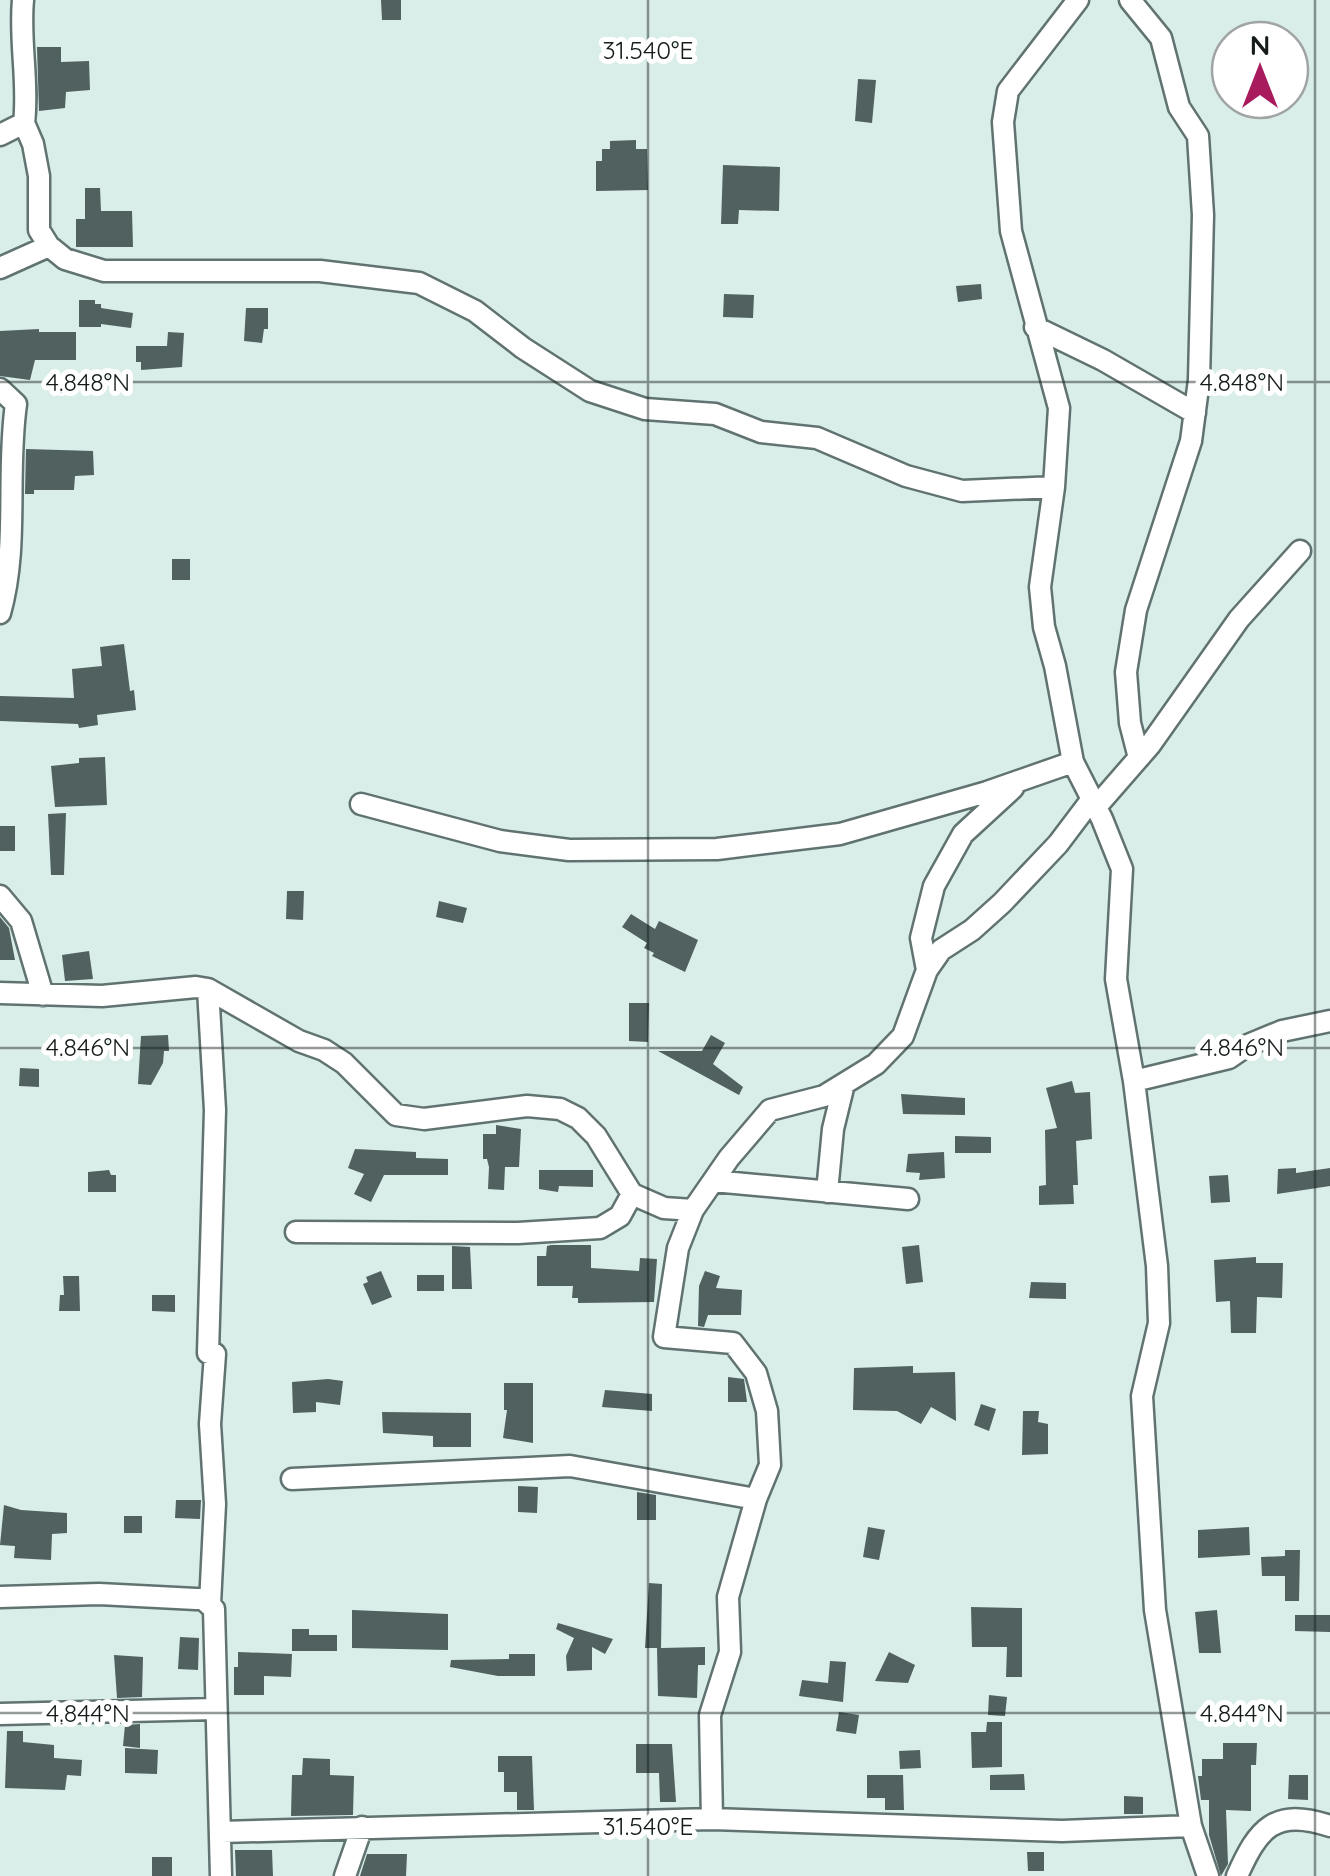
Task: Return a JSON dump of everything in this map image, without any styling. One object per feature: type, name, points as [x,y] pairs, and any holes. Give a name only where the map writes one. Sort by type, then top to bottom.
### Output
[{"type":"street","points":[[23,0],[20,29],[24,123],[34,144],[39,176],[39,230],[49,246],[65,259],[104,271],[320,270],[419,283],[475,310],[523,348],[590,391],[644,410],[715,414],[761,432],[818,438],[906,476],[962,491],[1054,487]]},
{"type":"street","points":[[1078,0],[1008,91],[1003,122],[1011,231],[1059,408],[1054,487],[1040,587],[1044,627],[1073,762],[1122,870],[1116,979],[1134,1081],[1158,1266],[1158,1334],[1142,1396],[1154,1592],[1192,1826],[1208,1876]]},
{"type":"street","points":[[1130,0],[1161,38],[1179,107],[1198,136],[1204,215],[1196,414],[1182,474],[1136,610],[1126,672],[1130,723],[1139,758]]},
{"type":"street","points":[[0,135],[24,123]]},
{"type":"street","points":[[0,268],[49,246]]},
{"type":"street","points":[[1035,327],[1103,360],[1196,414]]},
{"type":"street","points":[[0,389],[16,404],[11,558],[0,613]]},
{"type":"street","points":[[712,1818],[710,1715],[730,1652],[728,1597],[756,1499],[770,1465],[768,1411],[756,1373],[733,1342],[664,1336],[678,1248],[692,1210],[770,1110],[824,1096],[876,1064],[903,1036],[927,970],[941,950],[972,930],[1002,903],[1139,758],[1239,619],[1300,551]]},
{"type":"street","points":[[361,804],[500,841],[569,850],[717,849],[840,834],[1073,762]]},
{"type":"street","points":[[927,970],[921,938],[934,886],[963,834],[1022,780]]},
{"type":"street","points":[[0,896],[21,922],[44,995]]},
{"type":"street","points":[[208,989],[214,1056],[215,1204],[210,1424],[215,1504],[210,1604]]},
{"type":"street","points":[[0,993],[102,996],[208,989],[334,1056],[396,1115],[424,1120],[527,1106],[560,1109],[578,1118],[596,1136],[632,1194],[664,1208],[692,1210]]},
{"type":"street","points":[[1134,1081],[1229,1058],[1282,1030],[1330,1021]]},
{"type":"street","points":[[827,1192],[832,1130],[844,1084]]},
{"type":"street","points":[[713,1182],[908,1199]]},
{"type":"street","points":[[296,1232],[518,1233],[600,1228],[620,1216],[632,1194]]},
{"type":"street","points":[[292,1479],[570,1466],[756,1499]]},
{"type":"street","points":[[0,1598],[99,1594],[196,1598],[214,1609],[221,1876]]},
{"type":"street","points":[[0,1714],[216,1709]]},
{"type":"street","points":[[221,1832],[712,1818],[1062,1831],[1192,1826]]},
{"type":"street","points":[[1237,1876],[1253,1840],[1273,1822],[1314,1820],[1330,1826]]},
{"type":"street","points":[[345,1876],[362,1826]]},
{"type":"building","points":[[381,0],[401,0],[401,20],[382,20]]},
{"type":"building","points":[[37,47],[61,47],[61,62],[89,61],[90,90],[66,92],[65,108],[39,111]]},
{"type":"building","points":[[858,79],[876,80],[872,123],[855,121]]},
{"type":"building","points":[[636,140],[636,149],[647,149],[648,190],[596,191],[596,161],[602,161],[602,149],[610,149],[610,141]]},
{"type":"building","points":[[723,165],[780,167],[779,211],[739,210],[738,224],[721,224]]},
{"type":"building","points":[[85,188],[100,188],[101,211],[132,211],[133,247],[76,247],[76,219],[85,219]]},
{"type":"building","points":[[981,284],[982,299],[958,302],[956,286]]},
{"type":"building","points":[[724,294],[754,295],[753,318],[723,317]]},
{"type":"building","points":[[79,300],[95,300],[101,308],[133,313],[131,328],[101,324],[79,327]]},
{"type":"building","points":[[246,308],[268,308],[268,329],[264,329],[262,343],[244,341]]},
{"type":"building","points":[[0,331],[76,332],[76,360],[35,360],[30,380],[0,376]]},
{"type":"building","points":[[168,332],[184,333],[182,367],[141,370],[141,362],[136,362],[136,346],[167,346]]},
{"type":"building","points":[[26,449],[93,451],[94,475],[75,476],[74,490],[34,490],[34,494],[25,494]]},
{"type":"building","points":[[172,559],[190,559],[190,580],[172,580]]},
{"type":"building","points":[[124,644],[136,710],[97,715],[98,725],[79,728],[78,724],[0,721],[0,696],[74,698],[72,669],[102,666],[100,647]]},
{"type":"building","points":[[105,757],[107,805],[55,807],[51,766],[79,763],[79,758]]},
{"type":"building","points":[[66,813],[64,875],[51,875],[48,814]]},
{"type":"building","points":[[0,826],[15,826],[15,851],[0,851]]},
{"type":"building","points":[[287,891],[304,891],[303,920],[286,919]]},
{"type":"building","points":[[439,901],[467,908],[463,923],[436,917]]},
{"type":"building","points":[[631,914],[655,929],[659,921],[698,940],[685,972],[652,956],[654,953],[644,948],[647,943],[622,927]]},
{"type":"building","points":[[0,917],[9,928],[15,960],[0,960]]},
{"type":"building","points":[[89,951],[93,979],[65,981],[62,955]]},
{"type":"building","points":[[629,1003],[649,1003],[648,1042],[629,1041]]},
{"type":"building","points":[[168,1035],[169,1051],[164,1051],[163,1063],[151,1085],[138,1084],[141,1036]]},
{"type":"building","points":[[711,1035],[725,1043],[713,1064],[743,1087],[739,1095],[658,1051],[702,1051]]},
{"type":"building","points":[[20,1068],[39,1069],[39,1087],[19,1086]]},
{"type":"building","points":[[1072,1081],[1075,1093],[1090,1092],[1092,1139],[1076,1141],[1078,1185],[1073,1185],[1074,1204],[1039,1205],[1039,1186],[1046,1185],[1045,1130],[1057,1128],[1046,1088]]},
{"type":"building","points":[[901,1094],[965,1098],[965,1115],[903,1114]]},
{"type":"building","points":[[496,1125],[521,1129],[519,1167],[505,1167],[504,1190],[488,1189],[489,1167],[487,1159],[483,1159],[483,1134],[496,1134]]},
{"type":"building","points":[[955,1136],[991,1137],[991,1153],[955,1153]]},
{"type":"building","points":[[355,1149],[416,1152],[416,1158],[448,1159],[448,1175],[384,1175],[371,1202],[354,1194],[364,1174],[348,1168]]},
{"type":"building","points":[[944,1152],[945,1178],[919,1180],[920,1173],[906,1172],[908,1154]]},
{"type":"building","points":[[1296,1168],[1296,1173],[1330,1168],[1330,1186],[1277,1194],[1278,1169]]},
{"type":"building","points":[[109,1170],[116,1175],[116,1192],[88,1192],[88,1172]]},
{"type":"building","points":[[539,1170],[593,1170],[593,1187],[559,1186],[558,1192],[539,1189]]},
{"type":"building","points":[[1228,1175],[1230,1202],[1211,1203],[1209,1176]]},
{"type":"building","points":[[591,1245],[591,1268],[639,1271],[640,1258],[657,1259],[654,1302],[578,1303],[578,1298],[572,1298],[573,1286],[537,1286],[537,1256],[546,1256],[547,1246]]},
{"type":"building","points":[[919,1245],[923,1282],[906,1284],[902,1247]]},
{"type":"building","points":[[452,1246],[470,1247],[472,1289],[452,1289]]},
{"type":"building","points":[[1256,1257],[1256,1263],[1283,1263],[1282,1298],[1257,1297],[1256,1333],[1231,1333],[1230,1301],[1216,1302],[1214,1260]]},
{"type":"building","points":[[381,1271],[392,1297],[372,1305],[363,1284],[368,1282],[366,1277]]},
{"type":"building","points":[[705,1271],[720,1276],[716,1288],[742,1290],[741,1315],[708,1315],[704,1327],[698,1326],[699,1286]]},
{"type":"building","points":[[417,1275],[444,1275],[444,1291],[417,1291]]},
{"type":"building","points":[[63,1276],[79,1276],[80,1311],[59,1311],[60,1295],[64,1295]]},
{"type":"building","points":[[1031,1282],[1066,1283],[1066,1299],[1029,1298]]},
{"type":"building","points":[[152,1295],[175,1295],[175,1312],[152,1311]]},
{"type":"building","points":[[913,1366],[913,1373],[955,1372],[956,1421],[931,1407],[921,1424],[897,1411],[853,1410],[854,1368]]},
{"type":"building","points":[[728,1377],[744,1379],[747,1402],[728,1402]]},
{"type":"building","points":[[343,1381],[340,1405],[316,1402],[316,1412],[293,1413],[292,1382]]},
{"type":"building","points":[[504,1383],[533,1383],[533,1443],[503,1438],[507,1410]]},
{"type":"building","points":[[605,1390],[652,1394],[652,1411],[602,1407]]},
{"type":"building","points":[[981,1404],[996,1409],[989,1431],[974,1425]]},
{"type":"building","points":[[1023,1411],[1039,1411],[1038,1422],[1048,1424],[1048,1454],[1022,1455]]},
{"type":"building","points":[[382,1412],[471,1413],[471,1447],[433,1447],[433,1436],[383,1433]]},
{"type":"building","points":[[518,1486],[538,1487],[537,1513],[518,1512]]},
{"type":"building","points":[[637,1492],[656,1495],[656,1520],[637,1520]]},
{"type":"building","points":[[176,1500],[201,1500],[200,1519],[175,1518]]},
{"type":"building","points":[[4,1505],[67,1513],[67,1533],[52,1534],[51,1560],[14,1558],[15,1546],[0,1545]]},
{"type":"building","points":[[124,1516],[142,1516],[142,1533],[124,1533]]},
{"type":"building","points":[[868,1527],[885,1530],[879,1560],[863,1557]]},
{"type":"building","points":[[1249,1527],[1250,1555],[1198,1558],[1198,1530]]},
{"type":"building","points":[[1285,1550],[1300,1550],[1299,1601],[1285,1601],[1285,1576],[1262,1576],[1261,1557],[1285,1556]]},
{"type":"building","points":[[649,1583],[662,1584],[661,1648],[705,1647],[705,1665],[698,1665],[697,1698],[658,1696],[657,1648],[645,1648]]},
{"type":"building","points":[[971,1607],[1022,1608],[1022,1677],[1006,1677],[1007,1647],[972,1647]]},
{"type":"building","points":[[352,1610],[448,1614],[448,1650],[352,1648]]},
{"type":"building","points":[[1217,1610],[1221,1653],[1199,1653],[1195,1612]]},
{"type":"building","points":[[1295,1615],[1330,1615],[1330,1632],[1295,1631]]},
{"type":"building","points":[[558,1623],[613,1639],[605,1654],[592,1647],[592,1670],[567,1671],[566,1656],[574,1638],[556,1629]]},
{"type":"building","points":[[292,1629],[309,1629],[309,1635],[337,1635],[337,1651],[292,1651]]},
{"type":"building","points":[[180,1637],[199,1638],[198,1670],[178,1669]]},
{"type":"building","points":[[238,1652],[292,1654],[291,1677],[264,1676],[264,1695],[234,1695]]},
{"type":"building","points":[[889,1652],[915,1665],[908,1683],[875,1681]]},
{"type":"building","points":[[509,1654],[535,1654],[535,1676],[498,1676],[450,1667],[451,1660],[509,1659]]},
{"type":"building","points":[[114,1655],[143,1657],[142,1697],[117,1698]]},
{"type":"building","points":[[830,1661],[846,1662],[843,1702],[799,1696],[802,1680],[828,1683]]},
{"type":"building","points":[[989,1695],[1007,1697],[1005,1716],[988,1715]]},
{"type":"building","points":[[839,1712],[859,1715],[856,1734],[836,1731]]},
{"type":"building","points":[[987,1722],[1002,1722],[1002,1767],[972,1768],[971,1732],[986,1732]]},
{"type":"building","points":[[140,1724],[140,1748],[123,1746],[125,1725]]},
{"type":"building","points":[[7,1731],[23,1731],[23,1742],[54,1745],[54,1758],[82,1760],[81,1776],[67,1775],[65,1790],[5,1788]]},
{"type":"building","points":[[1223,1743],[1257,1743],[1256,1765],[1251,1765],[1251,1811],[1226,1810],[1228,1864],[1221,1876],[1209,1835],[1209,1800],[1201,1800],[1198,1776],[1202,1776],[1202,1759],[1223,1759]]},
{"type":"building","points":[[636,1744],[672,1744],[676,1802],[660,1802],[659,1773],[636,1773]]},
{"type":"building","points":[[125,1748],[158,1750],[157,1774],[125,1773]]},
{"type":"building","points":[[920,1750],[921,1768],[900,1769],[899,1751]]},
{"type":"building","points":[[498,1756],[532,1756],[534,1810],[517,1810],[517,1792],[504,1792],[504,1772],[498,1772]]},
{"type":"building","points":[[303,1758],[330,1759],[330,1775],[354,1776],[353,1815],[291,1816],[292,1775],[302,1775]]},
{"type":"building","points":[[1024,1774],[1025,1790],[990,1790],[990,1775]]},
{"type":"building","points":[[867,1775],[903,1775],[904,1810],[885,1810],[885,1798],[867,1798]]},
{"type":"building","points":[[1289,1775],[1308,1775],[1308,1800],[1288,1799]]},
{"type":"building","points":[[1124,1796],[1143,1797],[1143,1814],[1124,1814]]},
{"type":"building","points":[[235,1850],[272,1850],[273,1876],[236,1876]]},
{"type":"building","points":[[1027,1852],[1044,1852],[1044,1871],[1028,1871]]},
{"type":"building","points":[[367,1854],[407,1854],[406,1876],[360,1876]]},
{"type":"building","points":[[152,1857],[172,1857],[172,1876],[152,1876]]}]
